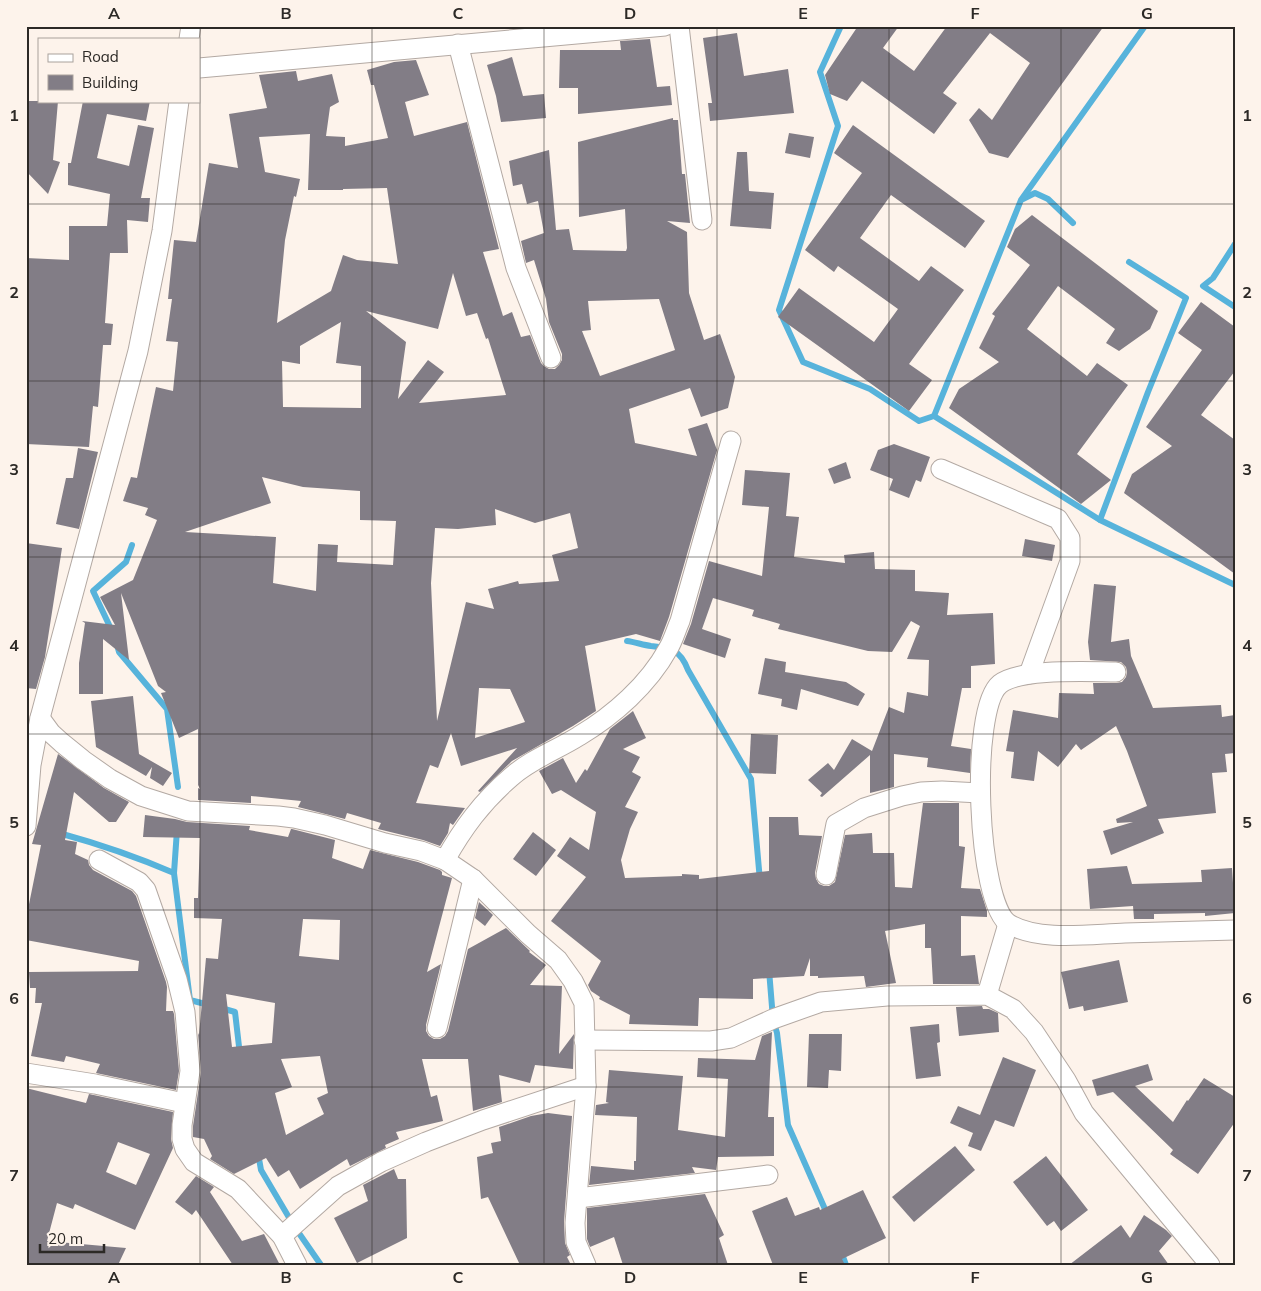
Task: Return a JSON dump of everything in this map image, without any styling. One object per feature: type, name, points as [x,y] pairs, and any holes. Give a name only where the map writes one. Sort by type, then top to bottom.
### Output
[{"type":"street","points":[[200,68],[665,26]]},
{"type":"street","points":[[679,26],[702,220]]},
{"type":"street","points":[[458,44],[516,268],[551,358]]},
{"type":"street","points":[[26,826],[31,765],[40,718],[138,351],[162,231],[179,102]]},
{"type":"street","points":[[445,860],[470,819],[511,777],[530,763],[580,736],[615,711],[657,667],[670,647],[680,621],[732,441]]},
{"type":"street","points":[[942,469],[1058,519],[1070,538],[1070,561],[1029,674]]},
{"type":"street","points":[[1116,672],[1029,674],[1011,677],[999,684],[992,695],[987,710],[981,744],[980,793],[983,837],[989,876],[999,914],[1008,924],[1026,932],[1061,935],[1235,930]]},
{"type":"street","points":[[40,718],[51,733],[83,760],[110,779],[141,796],[188,811],[294,818],[421,851],[445,860],[473,879],[528,934],[558,960],[573,981],[584,1003],[586,1086],[575,1223],[576,1242],[586,1265]]},
{"type":"street","points":[[826,874],[836,824],[864,808],[921,792],[980,793]]},
{"type":"street","points":[[99,860],[139,882],[146,890],[177,979],[184,1012],[190,1071],[184,1103],[182,1139],[185,1149],[194,1162],[238,1189],[282,1236],[297,1265]]},
{"type":"street","points":[[437,1028],[473,879]]},
{"type":"street","points":[[987,995],[1008,924]]},
{"type":"street","points":[[584,1040],[711,1041],[731,1038],[773,1019],[821,1002],[887,996],[987,995],[1013,1009],[1034,1032],[1062,1073],[1084,1113],[1210,1265]]},
{"type":"street","points":[[26,1073],[95,1084],[184,1103]]},
{"type":"street","points":[[282,1236],[338,1186],[381,1162],[483,1120],[586,1086]]},
{"type":"street","points":[[578,1198],[768,1175]]},
{"type":"building","points":[[858,26],[899,26],[883,48],[914,71],[947,26],[1104,26],[1008,158],[989,153],[969,120],[979,108],[992,120],[1030,63],[990,33],[943,93],[957,103],[934,134],[862,81],[847,101],[830,94],[825,75]]},
{"type":"building","points":[[737,33],[744,76],[788,69],[794,113],[710,121],[708,103],[712,103],[703,38]]},
{"type":"building","points":[[650,39],[657,87],[670,86],[672,105],[578,114],[578,88],[559,88],[560,50],[621,50],[620,41]]},
{"type":"building","points":[[512,57],[523,96],[544,94],[546,118],[501,122],[487,65]]},
{"type":"building","points":[[416,60],[429,95],[405,102],[414,136],[467,122],[499,249],[483,252],[503,316],[512,312],[521,337],[530,335],[541,363],[549,369],[555,369],[559,365],[562,360],[562,354],[549,322],[546,299],[534,260],[526,263],[521,241],[544,233],[538,201],[527,204],[522,184],[513,186],[509,161],[549,150],[556,230],[569,229],[573,250],[626,251],[625,209],[579,217],[578,142],[673,118],[673,120],[678,120],[682,174],[685,174],[690,223],[667,221],[687,232],[689,293],[704,340],[720,334],[735,377],[728,408],[701,417],[690,388],[629,409],[635,443],[697,456],[688,429],[707,423],[717,450],[669,617],[660,641],[636,634],[585,646],[596,711],[512,761],[480,792],[478,791],[517,748],[461,766],[451,733],[438,768],[430,765],[416,803],[465,808],[453,825],[450,823],[448,833],[440,846],[378,829],[381,823],[347,813],[345,819],[298,807],[301,801],[251,796],[251,803],[198,800],[198,788],[200,789],[198,785],[198,729],[179,738],[161,693],[166,692],[158,686],[121,593],[129,660],[103,639],[103,694],[79,694],[79,663],[85,623],[82,621],[115,625],[100,597],[133,580],[157,520],[145,515],[148,508],[123,501],[131,477],[137,478],[156,387],[173,391],[178,342],[166,341],[172,299],[168,299],[174,240],[196,242],[209,163],[238,168],[229,114],[267,108],[259,75],[296,71],[298,81],[332,74],[339,102],[330,107],[326,136],[345,137],[345,146],[388,138],[374,85],[371,85],[367,70],[394,62]],"holes":[[[310,134],[308,190],[387,188],[398,264],[357,260],[343,255],[331,291],[277,323],[285,240],[294,196],[296,197],[300,179],[265,172],[259,137]],[[453,273],[466,316],[477,313],[486,339],[488,338],[506,395],[419,403],[444,372],[428,360],[398,399],[406,342],[366,311],[438,329]],[[659,299],[675,350],[600,376],[582,331],[591,330],[588,301]],[[341,322],[336,363],[361,366],[361,408],[283,407],[282,361],[300,364],[300,346]],[[262,477],[303,487],[360,491],[360,520],[396,521],[393,565],[337,562],[338,545],[318,544],[316,591],[273,583],[276,537],[185,532],[271,503]],[[495,509],[535,523],[570,513],[578,548],[552,555],[559,581],[519,584],[518,581],[488,589],[494,609],[466,602],[437,721],[431,583],[435,528],[458,529],[496,525]],[[479,688],[510,689],[525,722],[475,738]]]},
{"type":"building","points":[[26,101],[58,102],[53,160],[60,162],[48,194],[26,171]]},
{"type":"building","points":[[83,102],[150,102],[146,121],[107,114],[97,158],[129,166],[138,125],[154,128],[141,198],[150,198],[148,222],[127,220],[128,253],[110,253],[105,323],[113,324],[111,345],[103,345],[98,407],[93,406],[89,447],[26,444],[26,258],[69,260],[69,226],[107,226],[110,194],[68,185],[68,163],[71,163]]},
{"type":"building","points":[[853,125],[985,221],[965,248],[891,195],[860,238],[919,281],[931,266],[964,290],[909,364],[932,380],[909,411],[778,317],[799,288],[874,342],[898,309],[838,266],[834,272],[805,250],[862,173],[834,153]]},
{"type":"building","points":[[789,133],[814,137],[810,158],[785,153]]},
{"type":"building","points":[[737,152],[747,152],[749,191],[774,193],[771,229],[730,226]]},
{"type":"building","points":[[1032,215],[1158,311],[1150,329],[1119,351],[1106,343],[1115,329],[1058,286],[1027,329],[1087,376],[1097,363],[1128,385],[1077,454],[1111,480],[1081,504],[949,408],[959,389],[999,362],[979,348],[995,316],[992,314],[1030,265],[1007,247],[1015,229]]},
{"type":"building","points":[[1201,302],[1235,327],[1235,371],[1201,415],[1235,440],[1235,574],[1124,493],[1132,474],[1172,446],[1146,427],[1202,350],[1178,333]]},
{"type":"building","points":[[894,444],[930,457],[921,482],[916,480],[909,498],[889,490],[893,479],[870,470],[878,450]]},
{"type":"building","points":[[78,448],[98,452],[79,529],[56,524],[66,478],[73,478]]},
{"type":"building","points":[[846,462],[851,478],[834,484],[828,469]]},
{"type":"building","points":[[745,470],[790,473],[786,516],[799,517],[794,557],[845,563],[844,555],[874,552],[875,569],[915,570],[915,591],[949,593],[947,615],[993,613],[995,664],[971,666],[971,688],[962,688],[951,746],[971,749],[970,773],[927,767],[928,758],[894,754],[894,787],[870,793],[870,755],[822,797],[820,796],[822,793],[808,780],[828,763],[834,770],[852,739],[872,751],[889,707],[904,713],[907,692],[928,696],[929,660],[907,659],[920,626],[911,621],[892,652],[868,651],[778,629],[780,624],[752,616],[754,610],[713,598],[702,629],[731,639],[725,658],[683,644],[691,624],[709,561],[762,576],[769,507],[742,505]]},
{"type":"building","points":[[1025,539],[1055,545],[1052,561],[1022,556]]},
{"type":"building","points":[[26,543],[62,548],[45,657],[36,689],[26,688]]},
{"type":"building","points":[[1094,584],[1116,586],[1111,642],[1129,639],[1131,656],[1153,708],[1221,705],[1222,717],[1235,715],[1235,753],[1225,754],[1227,772],[1212,773],[1216,813],[1158,819],[1164,833],[1111,855],[1103,831],[1133,822],[1117,823],[1116,819],[1147,806],[1116,726],[1081,750],[1076,744],[1058,767],[1038,751],[1034,781],[1011,778],[1014,752],[1006,751],[1013,710],[1058,718],[1059,693],[1094,694],[1093,683],[1122,682],[1126,677],[1126,667],[1121,662],[1090,660],[1088,642]]},
{"type":"building","points":[[765,658],[786,662],[785,672],[846,682],[865,694],[858,706],[801,689],[797,710],[781,706],[782,699],[758,694]]},
{"type":"building","points":[[133,696],[139,754],[172,773],[163,786],[150,778],[152,767],[146,776],[96,747],[91,701]]},
{"type":"building","points":[[633,711],[646,738],[623,749],[640,757],[632,772],[641,777],[625,807],[638,812],[630,829],[621,860],[625,878],[682,876],[682,874],[699,875],[699,879],[769,871],[769,817],[798,817],[799,835],[822,836],[815,873],[819,884],[829,886],[835,882],[845,835],[872,833],[873,853],[894,853],[895,887],[912,888],[923,803],[959,803],[959,846],[965,847],[961,888],[980,889],[987,911],[987,917],[961,916],[961,956],[975,955],[979,984],[933,984],[931,948],[925,948],[925,924],[885,931],[896,983],[866,987],[864,976],[818,978],[818,976],[810,976],[810,958],[804,976],[753,979],[753,999],[699,998],[698,1026],[629,1024],[630,1015],[599,999],[600,997],[591,991],[588,985],[601,961],[551,921],[586,877],[557,856],[570,837],[589,850],[596,812],[561,790],[552,794],[539,771],[563,758],[576,783],[585,769],[587,771],[610,729]]},
{"type":"building","points":[[751,734],[778,735],[776,774],[749,773]]},
{"type":"building","points":[[58,754],[104,788],[129,802],[116,822],[109,822],[74,792],[65,840],[77,842],[75,854],[88,860],[93,870],[132,891],[136,896],[166,982],[166,1011],[173,1011],[174,1014],[179,1071],[176,1090],[96,1073],[100,1064],[66,1056],[64,1062],[31,1056],[42,1003],[35,1003],[36,988],[30,988],[29,972],[138,971],[139,961],[26,940],[26,919],[41,845],[32,844]]},
{"type":"building","points":[[145,815],[187,822],[250,826],[249,830],[288,837],[292,829],[335,840],[332,858],[363,869],[370,850],[418,862],[440,870],[442,875],[452,878],[427,972],[441,964],[426,1025],[426,1031],[429,1036],[434,1039],[440,1039],[448,1031],[468,949],[506,928],[529,952],[546,965],[530,985],[562,986],[559,1054],[574,1034],[573,1069],[535,1065],[530,1083],[499,1075],[502,1102],[473,1111],[468,1059],[422,1059],[431,1097],[437,1095],[443,1121],[396,1132],[399,1139],[385,1145],[386,1148],[350,1166],[347,1159],[300,1189],[289,1170],[278,1177],[266,1158],[234,1174],[210,1159],[212,1156],[204,1139],[193,1137],[201,1072],[198,1033],[199,1035],[206,958],[218,959],[222,919],[194,918],[194,898],[198,898],[200,838],[143,837]],"holes":[[[303,919],[340,920],[339,960],[299,956]],[[226,994],[275,1003],[272,1043],[232,1047]],[[320,1056],[328,1093],[317,1098],[324,1114],[286,1135],[275,1093],[292,1087],[281,1059]]]},
{"type":"building","points":[[533,832],[556,850],[536,876],[513,859]]},
{"type":"building","points":[[1127,866],[1132,884],[1202,882],[1201,870],[1232,868],[1235,913],[1205,916],[1205,913],[1154,914],[1154,919],[1134,919],[1133,906],[1090,909],[1087,869]]},
{"type":"building","points":[[479,902],[493,915],[485,926],[475,918]]},
{"type":"building","points":[[1119,960],[1128,1002],[1084,1011],[1083,1006],[1069,1009],[1061,972]]},
{"type":"building","points":[[982,1006],[983,1009],[989,1009],[998,1013],[999,1032],[959,1036],[956,1007]]},
{"type":"building","points":[[939,1024],[940,1042],[937,1043],[941,1076],[916,1079],[910,1027]]},
{"type":"building","points":[[772,1032],[768,1117],[774,1117],[774,1156],[718,1157],[716,1170],[692,1167],[695,1173],[589,1185],[591,1166],[634,1170],[634,1161],[636,1161],[637,1117],[595,1115],[596,1105],[609,1103],[606,1102],[609,1070],[683,1076],[678,1130],[725,1137],[728,1079],[697,1077],[698,1058],[755,1060],[762,1036]]},
{"type":"building","points":[[809,1034],[842,1034],[841,1071],[829,1070],[828,1088],[807,1087]]},
{"type":"building","points":[[1003,1057],[1036,1070],[1014,1127],[995,1120],[981,1151],[968,1146],[973,1133],[950,1123],[958,1106],[980,1115]]},
{"type":"building","points":[[1148,1064],[1153,1080],[1135,1086],[1173,1122],[1204,1078],[1235,1097],[1235,1122],[1198,1174],[1170,1154],[1173,1150],[1113,1092],[1097,1096],[1092,1080]]},
{"type":"building","points":[[26,1088],[86,1103],[89,1094],[173,1112],[171,1139],[173,1148],[135,1230],[75,1204],[73,1209],[57,1203],[47,1241],[126,1248],[118,1265],[26,1265]],"holes":[[[118,1142],[150,1154],[136,1185],[106,1172]]]},
{"type":"building","points":[[548,1113],[572,1116],[564,1222],[565,1243],[570,1255],[567,1257],[571,1265],[520,1265],[488,1197],[481,1199],[477,1157],[493,1153],[491,1143],[501,1141],[499,1127],[531,1116]]},
{"type":"building","points":[[955,1146],[975,1170],[914,1222],[892,1197]]},
{"type":"building","points":[[1046,1156],[1088,1210],[1061,1231],[1054,1221],[1047,1226],[1013,1182]]},
{"type":"building","points":[[394,1169],[398,1179],[406,1179],[407,1238],[357,1263],[334,1218],[368,1201],[363,1185]]},
{"type":"building","points":[[196,1176],[214,1187],[210,1192],[242,1241],[264,1234],[280,1265],[233,1265],[196,1210],[192,1215],[175,1202]]},
{"type":"building","points":[[863,1190],[886,1238],[842,1259],[845,1265],[773,1265],[752,1211],[787,1197],[795,1216],[819,1207],[820,1210]]},
{"type":"building","points":[[705,1194],[724,1235],[719,1238],[728,1265],[623,1265],[614,1237],[590,1247],[587,1239],[587,1208]]},
{"type":"building","points":[[1144,1215],[1172,1236],[1159,1251],[1169,1265],[1069,1265],[1121,1225],[1130,1238]]},
{"type":"waterway","points":[[841,26],[820,72],[838,126],[779,310],[803,362],[870,389],[919,421],[934,416],[1100,520],[1235,585]]},
{"type":"waterway","points":[[934,416],[1021,200],[1145,26]]},
{"type":"waterway","points":[[1023,199],[1035,193],[1048,199],[1073,223]]},
{"type":"waterway","points":[[1235,244],[1213,278],[1203,286],[1235,307]]},
{"type":"waterway","points":[[1100,520],[1186,298],[1129,262]]},
{"type":"waterway","points":[[112,631],[93,591],[126,562],[132,545]]},
{"type":"waterway","points":[[627,641],[669,649],[682,658],[751,779],[760,881]]},
{"type":"waterway","points":[[117,645],[119,652],[167,709],[178,787]]},
{"type":"waterway","points":[[174,873],[177,830]]},
{"type":"waterway","points":[[59,833],[118,851],[174,873],[190,1000],[209,1005]]},
{"type":"waterway","points":[[769,970],[773,1019],[777,1033],[788,1125],[828,1216]]},
{"type":"waterway","points":[[221,1008],[235,1012],[240,1055]]},
{"type":"waterway","points":[[258,1153],[261,1170],[294,1226],[321,1265]]},
{"type":"waterway","points":[[841,1251],[846,1265]]}]
